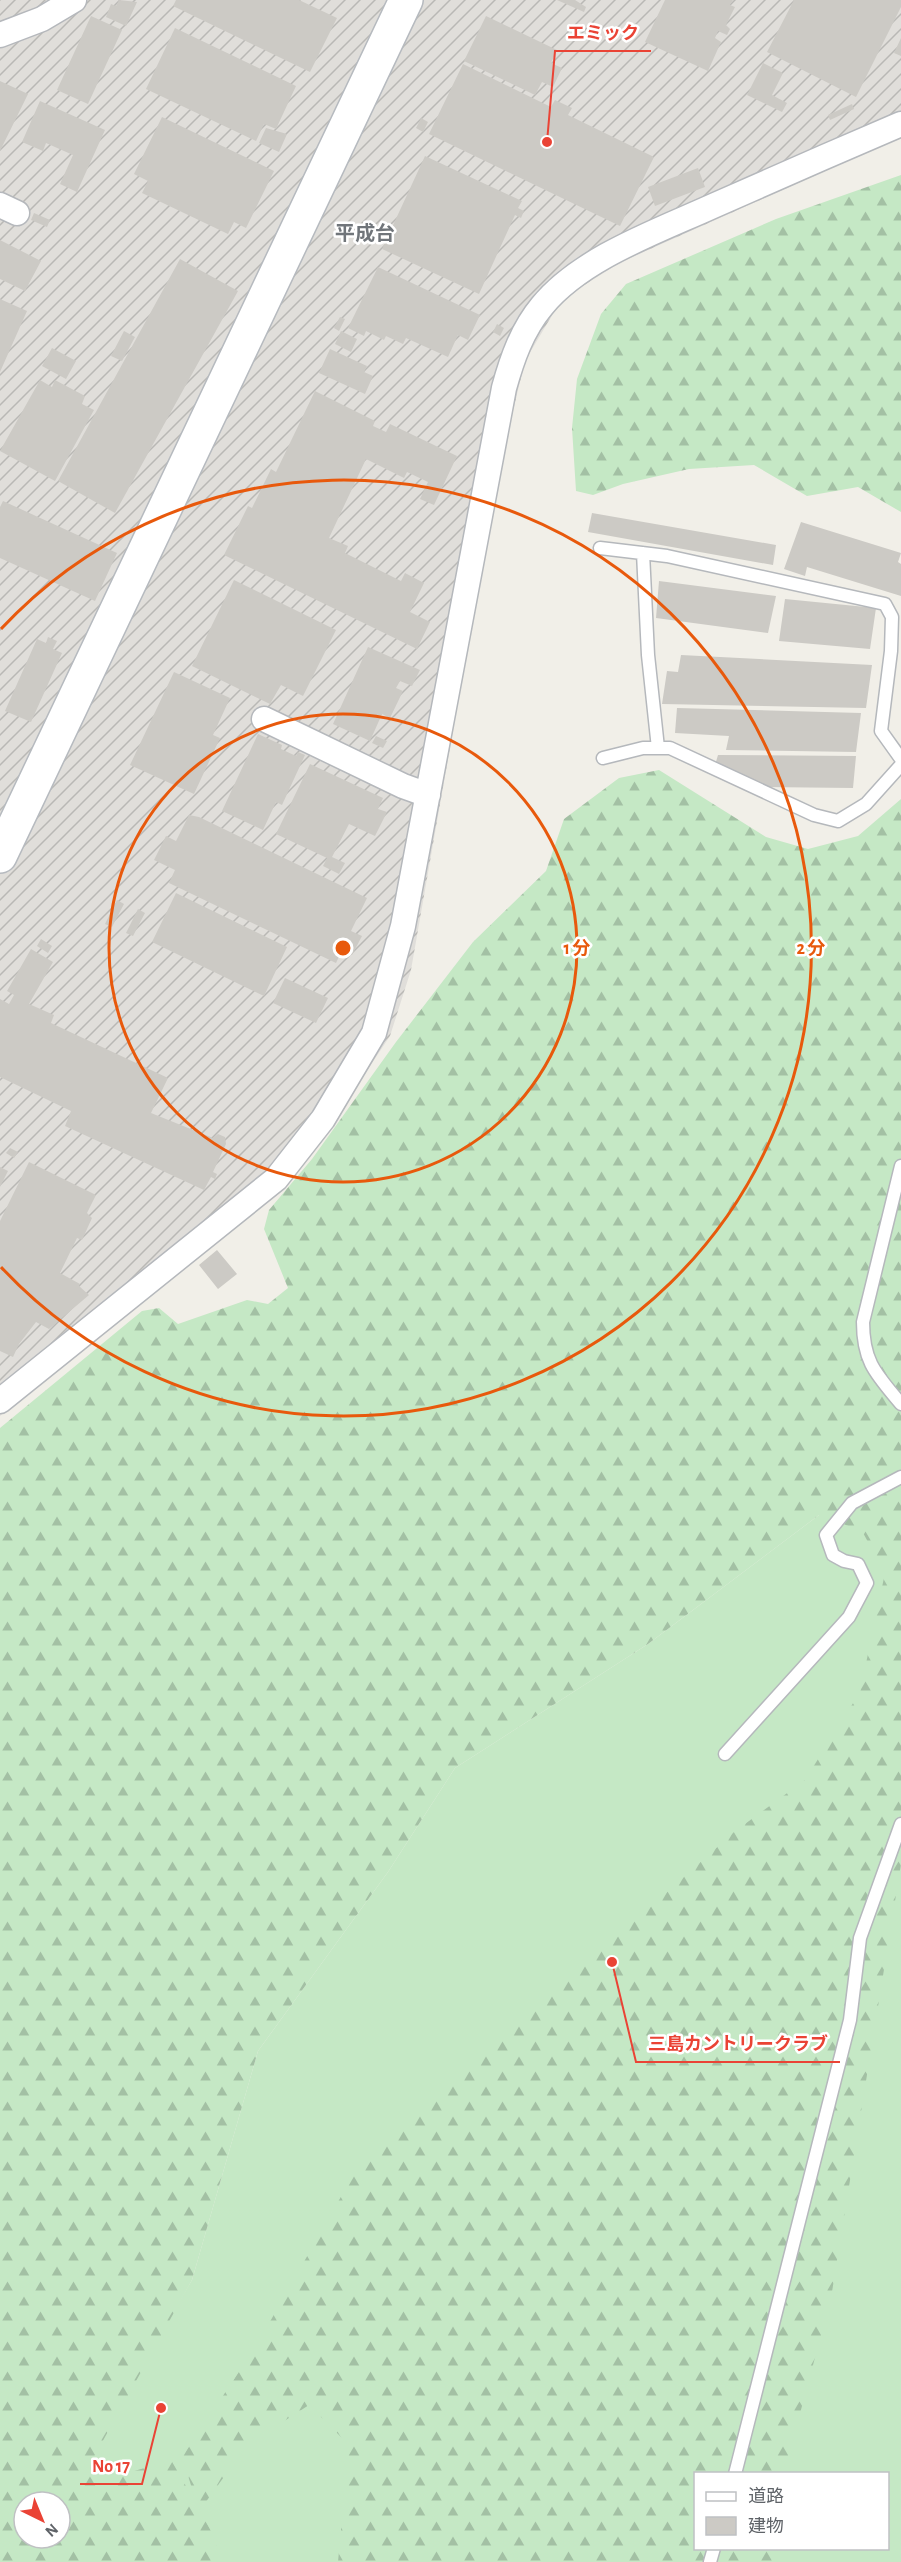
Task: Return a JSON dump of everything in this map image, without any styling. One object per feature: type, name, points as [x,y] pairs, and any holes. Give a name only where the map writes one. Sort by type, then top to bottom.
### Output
[{"type":"street","points":[[0,34],[42,19],[74,0]]},
{"type":"street","points":[[0,856],[406,0]]},
{"type":"street","points":[[0,1401],[182,1254],[252,1201],[276,1179],[323,1119],[374,1033],[385,1003],[403,926],[504,388],[513,356],[528,325],[560,288],[590,265],[658,231],[901,124]]},
{"type":"street","points":[[264,719],[403,786],[428,795]]},
{"type":"lane","points":[[600,548],[643,553],[885,604],[892,617],[891,651],[880,731],[901,759]]},
{"type":"lane","points":[[643,553],[648,655],[658,748]]},
{"type":"lane","points":[[603,758],[643,747],[670,748],[814,815],[838,821],[866,804],[901,765]]},
{"type":"lane","points":[[901,1166],[892,1195],[863,1322],[863,1346],[872,1366],[901,1404]]},
{"type":"lane","points":[[725,1754],[849,1617],[867,1583],[858,1564],[843,1561],[833,1555],[826,1535],[852,1503],[901,1477]]},
{"type":"lane","points":[[736,2472],[850,2020],[860,1938],[901,1824]]},
{"type":"shaded area","points":[[0,0],[901,0],[901,137],[621,262],[573,292],[554,312],[525,361],[498,473],[411,970],[390,1036],[338,1114],[219,1236],[0,1416]]},
{"type":"green space","points":[[901,175],[901,512],[858,487],[807,496],[754,465],[689,469],[623,484],[593,495],[576,491],[572,428],[577,379],[601,314],[626,284],[776,219]]},
{"type":"green space","points":[[659,770],[766,837],[808,849],[858,836],[901,799],[901,1864],[831,2298],[784,2472],[694,2472],[694,2550],[776,2550],[776,2562],[338,2562],[349,2445],[309,2405],[247,2445],[200,2510],[217,2542],[216,2562],[0,2562],[0,1428],[142,1311],[159,1308],[178,1324],[247,1300],[268,1304],[288,1288],[264,1229],[269,1210],[312,1159],[396,1042],[473,942],[546,871],[564,819],[619,778]],"holes":[[[819,1515],[862,1531],[885,1573],[860,1692],[805,1780],[734,1832],[355,2172],[255,2348],[182,2457],[198,2507],[171,2460],[121,2475],[90,2464],[192,2280],[258,2051],[388,1872],[455,1768],[648,1644]]]},
{"type":"green space","points":[[901,1410],[901,2562],[0,2562],[0,2551],[12,2544],[12,2550],[72,2550],[72,2490],[67,2490],[192,2280],[258,2051],[388,1872],[455,1768],[648,1644],[819,1515]]},
{"type":"building","points":[[119,0],[137,2],[126,26],[106,17],[111,4],[116,6]]},
{"type":"building","points":[[176,0],[299,0],[337,18],[310,72],[173,6]]},
{"type":"building","points":[[557,0],[575,0],[586,7],[584,12]]},
{"type":"building","points":[[665,0],[733,0],[730,5],[735,7],[726,25],[730,29],[727,35],[718,31],[715,38],[721,42],[708,71],[645,42]]},
{"type":"building","points":[[794,0],[901,0],[901,7],[856,97],[767,52]]},
{"type":"building","points":[[91,16],[122,30],[88,104],[57,90]]},
{"type":"building","points":[[486,16],[557,50],[551,63],[562,68],[553,87],[542,82],[535,95],[464,61]]},
{"type":"building","points":[[175,28],[296,86],[276,129],[264,124],[256,141],[146,89]]},
{"type":"building","points":[[901,38],[901,56],[894,53]]},
{"type":"building","points":[[763,63],[783,73],[772,95],[787,103],[782,112],[747,95]]},
{"type":"building","points":[[463,64],[551,107],[555,100],[572,108],[568,115],[654,157],[620,226],[429,134]]},
{"type":"building","points":[[0,81],[28,94],[0,151]]},
{"type":"building","points":[[40,101],[105,130],[77,192],[60,184],[73,155],[46,143],[43,151],[22,142]]},
{"type":"building","points":[[852,104],[854,109],[830,120],[828,115]]},
{"type":"building","points":[[162,117],[274,171],[246,228],[234,222],[228,234],[142,193],[148,181],[134,174]]},
{"type":"building","points":[[421,118],[428,122],[423,132],[416,128]]},
{"type":"building","points":[[266,128],[287,134],[279,152],[259,143]]},
{"type":"building","points":[[425,156],[522,201],[518,208],[524,211],[521,218],[515,215],[479,294],[382,249]]},
{"type":"building","points":[[698,168],[705,187],[655,206],[648,187]]},
{"type":"building","points":[[34,213],[50,220],[47,227],[31,220]]},
{"type":"building","points":[[0,240],[41,261],[25,291],[0,279]]},
{"type":"building","points":[[180,259],[238,291],[115,513],[58,481]]},
{"type":"building","points":[[378,267],[480,315],[468,340],[458,335],[448,357],[406,338],[403,344],[386,336],[384,340],[366,331],[364,336],[348,328]]},
{"type":"building","points":[[0,299],[27,311],[0,372]]},
{"type":"building","points":[[340,317],[345,319],[339,331],[334,328]]},
{"type":"building","points":[[497,324],[504,328],[500,336],[493,332]]},
{"type":"building","points":[[124,331],[135,337],[122,361],[111,356]]},
{"type":"building","points":[[341,331],[357,339],[351,352],[335,344]]},
{"type":"building","points":[[52,348],[76,361],[66,379],[42,366]]},
{"type":"building","points":[[330,349],[367,366],[364,372],[373,376],[365,394],[319,373]]},
{"type":"building","points":[[40,380],[52,387],[55,380],[85,396],[82,404],[94,410],[55,481],[0,451]]},
{"type":"building","points":[[315,391],[375,421],[373,426],[386,432],[390,424],[457,456],[434,505],[420,499],[428,482],[407,472],[404,478],[366,459],[329,538],[348,546],[345,553],[401,581],[405,573],[424,583],[410,612],[430,622],[417,649],[224,555],[248,506],[252,508],[271,469],[276,472]]},
{"type":"building","points":[[3,501],[117,553],[95,601],[0,558],[0,507]]},
{"type":"building","points":[[592,513],[776,545],[773,565],[588,532]]},
{"type":"building","points":[[801,522],[901,553],[898,562],[901,564],[901,596],[807,567],[805,576],[784,569]]},
{"type":"building","points":[[234,580],[336,630],[303,696],[281,685],[270,704],[192,666]]},
{"type":"building","points":[[659,581],[776,596],[768,633],[656,618]]},
{"type":"building","points":[[785,599],[876,608],[870,649],[779,641]]},
{"type":"building","points":[[48,637],[57,641],[53,649],[62,653],[31,722],[5,711],[37,639],[46,643]]},
{"type":"building","points":[[368,647],[420,670],[412,686],[400,681],[396,688],[403,691],[390,718],[382,714],[370,741],[333,724]]},
{"type":"building","points":[[681,655],[872,665],[866,708],[662,704],[667,671],[678,672]]},
{"type":"building","points":[[174,672],[230,698],[213,735],[220,738],[194,794],[130,765]]},
{"type":"building","points":[[677,708],[861,713],[856,752],[726,750],[729,736],[675,733]]},
{"type":"building","points":[[258,734],[282,745],[281,749],[296,756],[298,752],[305,755],[282,805],[276,802],[263,830],[222,811]]},
{"type":"building","points":[[376,736],[387,741],[383,748],[372,743]]},
{"type":"building","points":[[718,755],[856,756],[853,788],[763,787],[715,765]]},
{"type":"building","points":[[310,764],[383,798],[378,809],[387,812],[375,836],[349,824],[332,857],[345,863],[339,874],[323,866],[327,858],[276,834]]},
{"type":"building","points":[[189,815],[199,817],[367,898],[351,931],[362,936],[352,955],[342,950],[336,963],[169,883],[175,870],[154,860],[166,836],[176,841]]},
{"type":"building","points":[[176,893],[287,947],[264,996],[152,942]]},
{"type":"building","points":[[117,900],[124,904],[112,927],[105,924]]},
{"type":"building","points":[[138,909],[145,913],[133,936],[126,933]]},
{"type":"building","points":[[41,939],[52,946],[48,953],[37,946]]},
{"type":"building","points":[[31,949],[53,962],[29,1004],[54,1015],[51,1023],[168,1078],[151,1113],[213,1138],[218,1134],[225,1137],[226,1144],[213,1172],[217,1174],[215,1179],[211,1177],[204,1190],[65,1126],[71,1111],[0,1077],[0,999],[9,1004],[14,995],[7,991]]},
{"type":"building","points":[[285,978],[328,998],[316,1023],[273,1003]]},
{"type":"building","points":[[10,1148],[18,1152],[14,1158],[6,1153]]},
{"type":"building","points":[[29,1162],[96,1195],[87,1213],[92,1218],[82,1240],[77,1238],[60,1273],[80,1284],[79,1286],[89,1295],[49,1329],[36,1322],[19,1344],[13,1357],[0,1351],[0,1221]]},
{"type":"building","points":[[0,1167],[8,1171],[0,1187]]},
{"type":"building","points":[[217,1250],[237,1274],[218,1289],[199,1265]]},
{"type":"place","name":"エミック","points":[[547,142]]},
{"type":"place","name":"三島カントリークラブ","points":[[612,1962]]},
{"type":"place","name":"No 17","points":[[161,2408]]},
{"type":"district","name":"平成台","points":[[365,233]]}]
